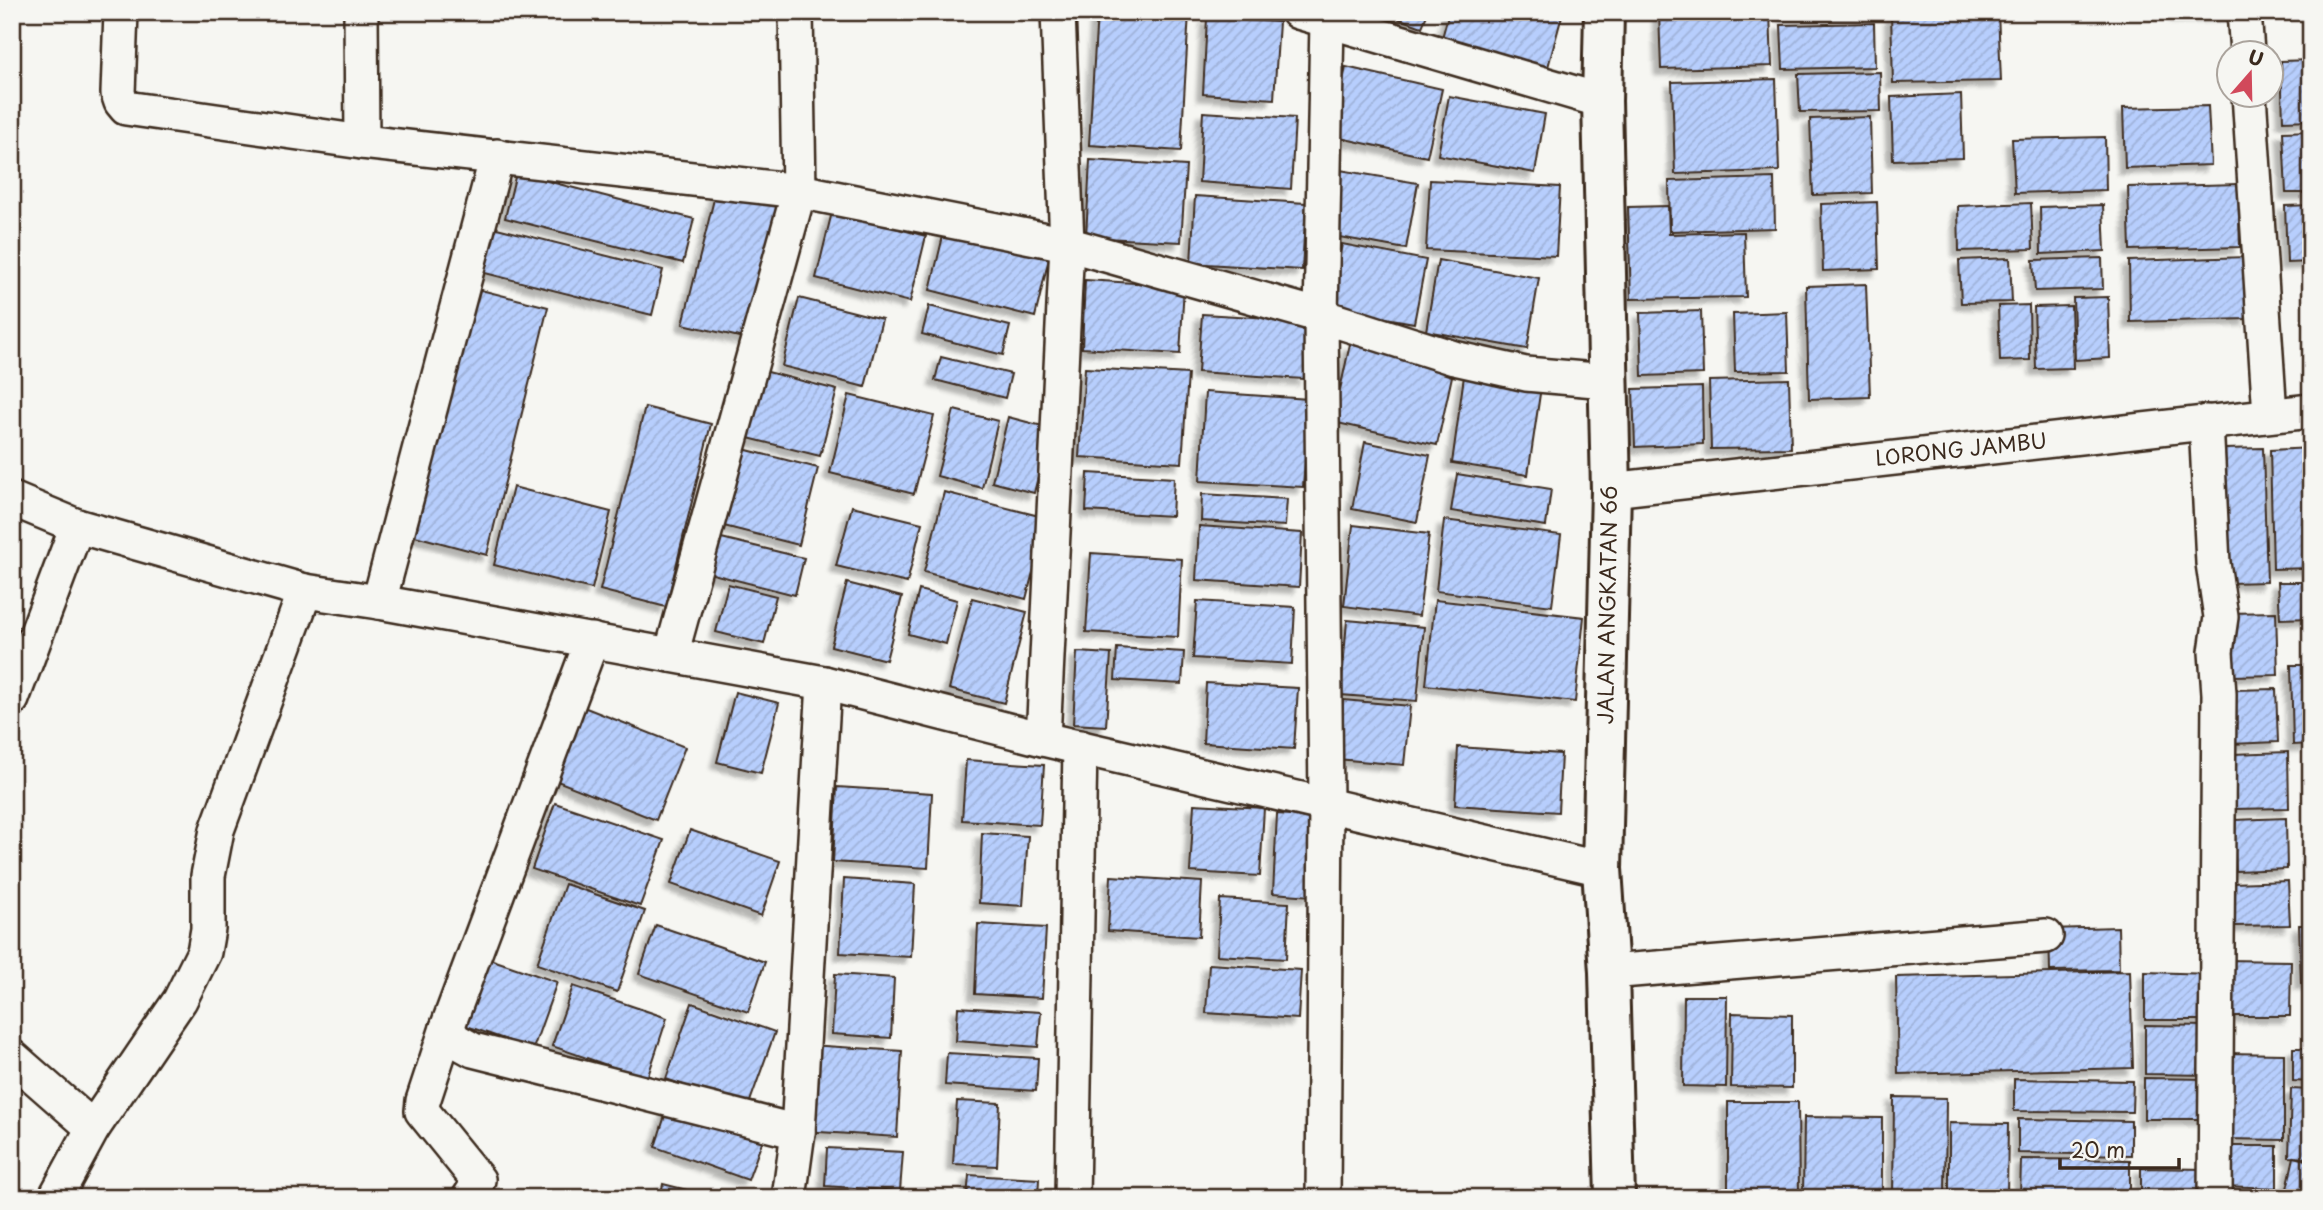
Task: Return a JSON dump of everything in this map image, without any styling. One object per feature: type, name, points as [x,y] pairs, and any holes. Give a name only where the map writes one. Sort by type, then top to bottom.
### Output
[{"type":"street","points":[[121,12],[118,93],[126,108],[362,142],[799,191],[1067,244],[1321,316],[1454,358],[1527,374],[1607,382]]},
{"type":"street","points":[[361,12],[362,142]]},
{"type":"street","points":[[671,655],[799,191],[796,12]]},
{"type":"street","points":[[1043,739],[1067,244],[1058,12]]},
{"type":"street","name":"JALAN ANGKATAN 66","points":[[1604,12],[1602,101],[1611,490],[1602,870],[1609,972],[1615,1198]]},
{"type":"street","points":[[2244,12],[2246,38]]},
{"type":"street","points":[[1322,1198],[1326,803],[1321,316],[1313,17],[1602,101]]},
{"type":"street","points":[[2250,108],[2270,415]]},
{"type":"street","points":[[379,602],[498,156]]},
{"type":"street","name":"LORONG JAMBU","points":[[1611,490],[2311,411]]},
{"type":"street","points":[[2206,422],[2213,563],[2221,617],[2216,652],[2219,694],[2215,1198]]},
{"type":"street","points":[[12,499],[77,526],[305,591],[824,683],[1043,739],[1326,803],[1602,870]]},
{"type":"street","points":[[12,699],[77,526]]},
{"type":"street","points":[[55,1198],[93,1129],[180,1000],[204,952],[208,929],[208,876],[217,830],[305,591]]},
{"type":"street","points":[[469,1198],[478,1180],[422,1111],[423,1101],[447,1028],[592,640]]},
{"type":"street","points":[[789,1198],[798,1132],[824,683]]},
{"type":"street","points":[[1072,1198],[1080,747]]},
{"type":"street","points":[[1609,972],[2046,936]]},
{"type":"street","points":[[447,1028],[455,1040],[473,1050],[798,1132]]},
{"type":"street","points":[[12,1057],[93,1129]]},
{"type":"building","points":[[1097,12],[1189,12],[1181,151],[1089,145]]},
{"type":"building","points":[[1381,12],[1428,12],[1422,27]]},
{"type":"building","points":[[1449,12],[1563,12],[1548,67],[1442,38]]},
{"type":"building","points":[[1659,12],[1770,12],[1772,66],[1661,69]]},
{"type":"building","points":[[1784,12],[1867,12],[1867,14],[1785,17]]},
{"type":"building","points":[[1998,12],[2001,81],[1893,83],[1891,14]]},
{"type":"building","points":[[2177,12],[2234,12],[2235,14],[2177,16]]},
{"type":"building","points":[[1207,18],[1279,22],[1274,99],[1203,94]]},
{"type":"building","points":[[1874,23],[1875,67],[1783,69],[1781,25]]},
{"type":"building","points":[[2311,60],[2311,120],[2283,121],[2284,61]]},
{"type":"building","points":[[1346,67],[1442,89],[1427,157],[1331,136]]},
{"type":"building","points":[[1880,72],[1881,111],[1800,112],[1798,74]]},
{"type":"building","points":[[1776,79],[1779,171],[1675,174],[1672,82]]},
{"type":"building","points":[[1961,94],[1963,158],[1893,160],[1891,97]]},
{"type":"building","points":[[1449,96],[1545,114],[1535,173],[1438,155]]},
{"type":"building","points":[[2208,106],[2211,165],[2125,168],[2123,108]]},
{"type":"building","points":[[1203,112],[1295,118],[1291,189],[1199,182]]},
{"type":"building","points":[[1870,117],[1872,193],[1813,195],[1810,119]]},
{"type":"building","points":[[2311,131],[2311,193],[2286,193],[2283,132]]},
{"type":"building","points":[[2105,137],[2106,190],[2015,193],[2012,139]]},
{"type":"building","points":[[1090,160],[1186,166],[1181,242],[1086,237]]},
{"type":"building","points":[[1340,170],[1418,183],[1406,249],[1328,235]]},
{"type":"building","points":[[516,173],[694,219],[683,263],[505,218]]},
{"type":"building","points":[[1774,178],[1775,228],[1670,231],[1669,181]]},
{"type":"building","points":[[1430,180],[1560,187],[1556,256],[1426,250]]},
{"type":"building","points":[[718,183],[782,199],[748,339],[683,324]]},
{"type":"building","points":[[2238,184],[2240,247],[2130,250],[2128,187]]},
{"type":"building","points":[[1195,196],[1306,203],[1302,270],[1191,263]]},
{"type":"building","points":[[1877,202],[1879,269],[1823,271],[1821,204]]},
{"type":"building","points":[[2031,203],[2033,249],[1959,251],[1958,206]]},
{"type":"building","points":[[2103,205],[2105,251],[2041,254],[2040,207]]},
{"type":"building","points":[[2311,205],[2311,262],[2287,263],[2285,206]]},
{"type":"building","points":[[1668,206],[1669,234],[1744,232],[1746,297],[1631,299],[1628,207]]},
{"type":"building","points":[[832,212],[926,236],[910,302],[816,278]]},
{"type":"building","points":[[489,226],[663,270],[652,315],[477,271]]},
{"type":"building","points":[[944,232],[1049,258],[1035,317],[930,290]]},
{"type":"building","points":[[1342,244],[1426,260],[1414,323],[1330,308]]},
{"type":"building","points":[[2246,257],[2248,319],[2130,322],[2129,261]]},
{"type":"building","points":[[2010,258],[2012,302],[1961,303],[1959,260]]},
{"type":"building","points":[[2102,258],[2103,289],[2035,291],[2033,260]]},
{"type":"building","points":[[1438,260],[1539,278],[1527,349],[1426,331]]},
{"type":"building","points":[[1085,280],[1184,286],[1180,354],[1082,348]]},
{"type":"building","points":[[1866,284],[1870,397],[1809,399],[1806,286]]},
{"type":"building","points":[[477,289],[548,307],[487,555],[415,536]]},
{"type":"building","points":[[2108,297],[2110,358],[2075,360],[2073,298]]},
{"type":"building","points":[[799,298],[882,319],[865,387],[782,366]]},
{"type":"building","points":[[2029,305],[2030,360],[2000,361],[1998,306]]},
{"type":"building","points":[[929,306],[1010,326],[1003,355],[922,334]]},
{"type":"building","points":[[2071,306],[2073,368],[2036,369],[2034,307]]},
{"type":"building","points":[[1701,311],[1703,374],[1642,376],[1640,313]]},
{"type":"building","points":[[1787,312],[1789,371],[1735,372],[1733,314]]},
{"type":"building","points":[[1202,314],[1307,320],[1304,379],[1198,372]]},
{"type":"building","points":[[1350,344],[1454,367],[1437,445],[1333,422]]},
{"type":"building","points":[[941,357],[1011,374],[1005,398],[935,380]]},
{"type":"building","points":[[1085,368],[1188,374],[1182,463],[1079,457]]},
{"type":"building","points":[[764,371],[837,390],[820,456],[748,438]]},
{"type":"building","points":[[1464,376],[1541,387],[1528,475],[1452,463]]},
{"type":"building","points":[[1789,379],[1791,448],[1711,449],[1709,381]]},
{"type":"building","points":[[1702,387],[1703,444],[1635,447],[1633,389]]},
{"type":"building","points":[[1205,392],[1309,399],[1303,487],[1200,481]]},
{"type":"building","points":[[849,395],[934,416],[914,494],[830,473]]},
{"type":"building","points":[[645,407],[711,424],[666,607],[600,590]]},
{"type":"building","points":[[954,410],[998,421],[982,488],[937,476]]},
{"type":"building","points":[[1008,417],[1050,428],[1034,493],[992,482]]},
{"type":"building","points":[[1365,442],[1430,455],[1417,522],[1352,509]]},
{"type":"building","points":[[731,446],[818,468],[799,545],[712,523]]},
{"type":"building","points":[[2263,448],[2267,582],[2229,583],[2225,449]]},
{"type":"building","points":[[2311,448],[2311,568],[2273,569],[2270,450]]},
{"type":"building","points":[[1088,473],[1174,478],[1172,516],[1086,511]]},
{"type":"building","points":[[1457,474],[1551,489],[1546,526],[1451,511]]},
{"type":"building","points":[[513,487],[611,512],[592,589],[494,565]]},
{"type":"building","points":[[944,492],[1047,518],[1026,599],[924,572]]},
{"type":"building","points":[[1202,494],[1287,499],[1285,526],[1201,521]]},
{"type":"building","points":[[852,506],[922,523],[907,583],[836,566]]},
{"type":"building","points":[[1444,520],[1561,535],[1552,606],[1436,591]]},
{"type":"building","points":[[1353,525],[1429,534],[1419,616],[1344,606]]},
{"type":"building","points":[[1199,526],[1302,533],[1299,587],[1196,580]]},
{"type":"building","points":[[709,535],[804,558],[795,595],[701,571]]},
{"type":"building","points":[[1091,553],[1182,559],[1178,637],[1086,632]]},
{"type":"building","points":[[2278,582],[2311,582],[2311,618],[2280,619]]},
{"type":"building","points":[[847,583],[902,597],[886,660],[831,646]]},
{"type":"building","points":[[728,584],[776,596],[764,644],[716,632]]},
{"type":"building","points":[[919,590],[957,600],[946,644],[908,634]]},
{"type":"building","points":[[972,598],[1027,612],[1004,703],[949,689]]},
{"type":"building","points":[[1435,600],[1584,617],[1575,702],[1426,685]]},
{"type":"building","points":[[1197,601],[1295,607],[1292,664],[1193,658]]},
{"type":"building","points":[[2276,612],[2278,675],[2232,676],[2229,613]]},
{"type":"building","points":[[1347,620],[1424,627],[1417,701],[1341,695]]},
{"type":"building","points":[[1117,648],[1184,652],[1182,684],[1115,680]]},
{"type":"building","points":[[1077,652],[1111,654],[1106,726],[1073,724]]},
{"type":"building","points":[[2291,665],[2311,665],[2311,744],[2293,745]]},
{"type":"building","points":[[1206,683],[1298,688],[1294,749],[1203,743]]},
{"type":"building","points":[[2276,689],[2278,742],[2231,744],[2230,690]]},
{"type":"building","points":[[735,692],[779,703],[761,773],[717,762]]},
{"type":"building","points":[[1343,700],[1410,706],[1404,765],[1337,759]]},
{"type":"building","points":[[581,706],[685,747],[656,820],[552,779]]},
{"type":"building","points":[[1458,747],[1561,754],[1558,812],[1455,805]]},
{"type":"building","points":[[2288,752],[2289,808],[2233,809],[2231,754]]},
{"type":"building","points":[[966,760],[1044,765],[1040,825],[962,820]]},
{"type":"building","points":[[837,787],[932,793],[928,868],[833,862]]},
{"type":"building","points":[[555,803],[664,840],[640,906],[532,869]]},
{"type":"building","points":[[1194,804],[1264,808],[1260,876],[1190,872]]},
{"type":"building","points":[[1277,814],[1317,817],[1312,896],[1273,893]]},
{"type":"building","points":[[2286,818],[2287,869],[2236,871],[2234,820]]},
{"type":"building","points":[[690,830],[780,861],[761,916],[671,884]]},
{"type":"building","points":[[982,833],[1028,836],[1023,906],[979,903]]},
{"type":"building","points":[[1111,876],[1202,882],[1199,937],[1108,931]]},
{"type":"building","points":[[844,879],[915,884],[911,957],[840,953]]},
{"type":"building","points":[[2288,881],[2290,925],[2234,926],[2232,883]]},
{"type":"building","points":[[565,884],[645,911],[617,992],[537,964]]},
{"type":"building","points":[[1220,899],[1289,903],[1286,959],[1217,955]]},
{"type":"building","points":[[978,924],[1046,928],[1042,998],[975,994]]},
{"type":"building","points":[[656,925],[765,962],[748,1012],[639,974]]},
{"type":"building","points":[[2299,925],[2311,925],[2311,983],[2301,983]]},
{"type":"building","points":[[2118,927],[2119,970],[2050,971],[2049,929]]},
{"type":"building","points":[[478,955],[557,982],[533,1049],[455,1022]]},
{"type":"building","points":[[2224,960],[2291,961],[2290,1016],[2223,1016]]},
{"type":"building","points":[[1209,964],[1301,970],[1298,1019],[1206,1013]]},
{"type":"building","points":[[2130,971],[2133,1068],[1898,1074],[1896,977]]},
{"type":"building","points":[[2145,972],[2211,974],[2211,1020],[2145,1020]]},
{"type":"building","points":[[835,974],[894,978],[891,1038],[832,1034]]},
{"type":"building","points":[[573,986],[667,1018],[647,1079],[552,1046]]},
{"type":"building","points":[[1684,996],[1727,996],[1726,1087],[1683,1086]]},
{"type":"building","points":[[692,1003],[775,1032],[748,1107],[666,1079]]},
{"type":"building","points":[[958,1007],[1041,1012],[1038,1047],[956,1041]]},
{"type":"building","points":[[1732,1013],[1792,1015],[1792,1088],[1731,1087]]},
{"type":"building","points":[[2145,1025],[2209,1026],[2208,1075],[2145,1074]]},
{"type":"building","points":[[809,1045],[902,1051],[897,1137],[804,1131]]},
{"type":"building","points":[[2293,1048],[2311,1048],[2311,1082],[2293,1081]]},
{"type":"building","points":[[947,1053],[1038,1058],[1036,1091],[945,1085]]},
{"type":"building","points":[[2226,1053],[2284,1054],[2284,1140],[2225,1139]]},
{"type":"building","points":[[2144,1078],[2210,1079],[2209,1119],[2144,1119]]},
{"type":"building","points":[[2014,1079],[2133,1081],[2132,1112],[2014,1111]]},
{"type":"building","points":[[2291,1089],[2311,1090],[2311,1158],[2289,1157]]},
{"type":"building","points":[[1894,1097],[1946,1098],[1945,1198],[1893,1198]]},
{"type":"building","points":[[957,1101],[1000,1103],[997,1166],[953,1164]]},
{"type":"building","points":[[1728,1102],[1798,1102],[1799,1198],[1728,1198]]},
{"type":"building","points":[[668,1106],[763,1139],[748,1180],[655,1147]]},
{"type":"building","points":[[1804,1117],[1882,1118],[1882,1198],[1803,1198]]},
{"type":"building","points":[[2018,1119],[2131,1121],[2131,1155],[2018,1153]]},
{"type":"building","points":[[1949,1123],[2008,1124],[2007,1198],[1949,1198]]},
{"type":"building","points":[[2222,1146],[2277,1146],[2277,1188],[2222,1186]]},
{"type":"building","points":[[827,1148],[903,1152],[900,1191],[825,1186]]},
{"type":"building","points":[[2294,1157],[2311,1161],[2311,1198],[2285,1198]]},
{"type":"building","points":[[2021,1159],[2130,1160],[2130,1198],[2020,1198]]},
{"type":"building","points":[[2141,1168],[2207,1169],[2206,1198],[2141,1198]]},
{"type":"building","points":[[969,1175],[1039,1179],[1038,1198],[967,1198]]},
{"type":"building","points":[[663,1184],[719,1198],[660,1198]]},
{"type":"building","points":[[812,1193],[891,1198],[812,1198]]}]
